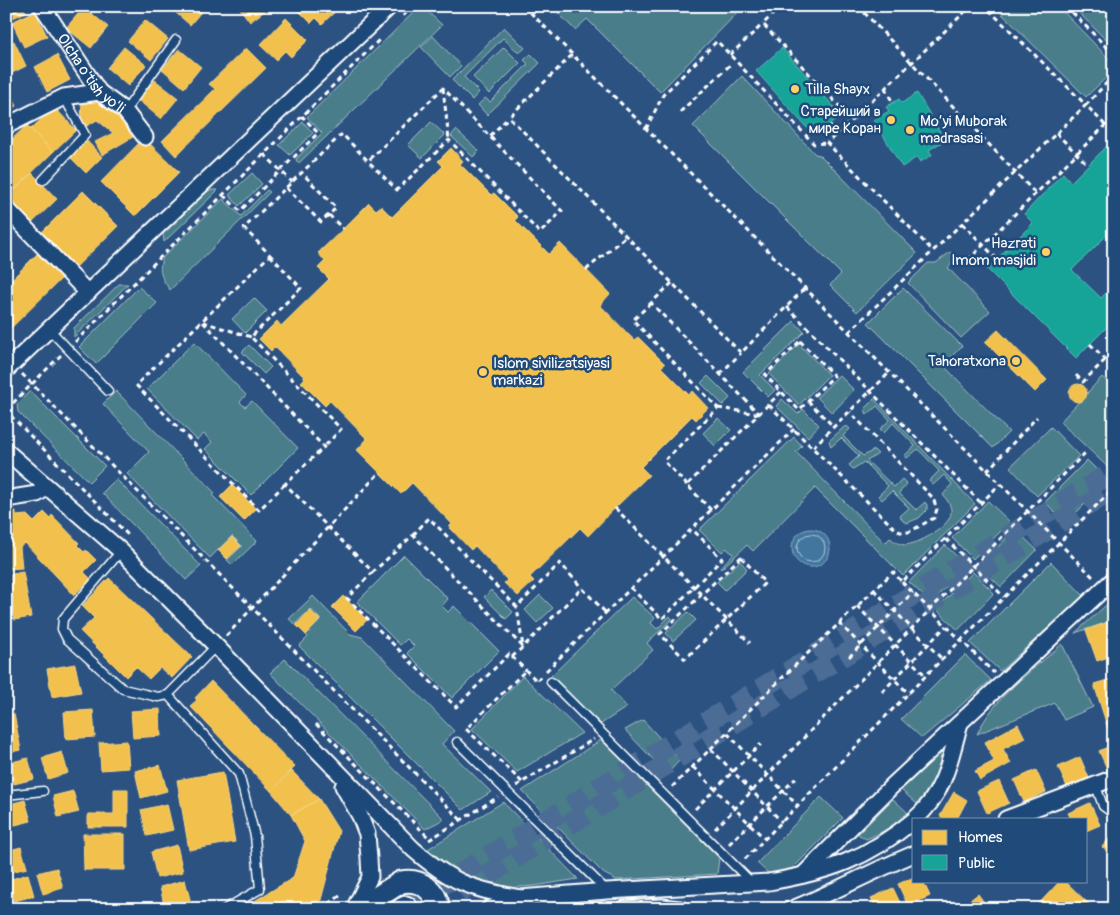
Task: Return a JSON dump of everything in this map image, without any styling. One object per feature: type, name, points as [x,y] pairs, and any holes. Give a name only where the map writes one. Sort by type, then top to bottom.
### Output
[{"type":"main road","points":[[359,909],[401,882],[406,881],[419,882],[426,886],[437,900],[439,909]]},
{"type":"street","points":[[9,367],[390,6]]},
{"type":"street","name":"Olcha o'tish yo'li","points":[[48,9],[99,92],[125,111],[145,137]]},
{"type":"street","points":[[6,126],[64,97],[99,92]]},
{"type":"street","points":[[6,208],[88,293]]},
{"type":"street","points":[[6,451],[121,551],[413,849],[434,867],[458,882],[474,888],[520,898]]},
{"type":"street","points":[[6,499],[37,494],[47,487]]},
{"type":"street","points":[[803,875],[892,786],[1109,584]]},
{"type":"street","points":[[916,818],[932,802],[940,788],[960,723]]},
{"type":"street","points":[[333,767],[360,816],[367,834],[370,877],[354,909]]},
{"type":"street","points":[[1011,818],[1032,814],[1114,778]]},
{"type":"street","points":[[489,909],[520,898],[770,882],[839,866],[892,839],[912,822]]},
{"type":"street","points":[[792,909],[912,855]]},
{"type":"street","points":[[624,909],[662,907],[680,909]]},
{"type":"lane","points":[[125,111],[176,40]]},
{"type":"lane","points":[[43,180],[85,135],[64,97]]},
{"type":"lane","points":[[50,330],[108,392]]},
{"type":"lane","points":[[121,551],[63,619],[62,629],[66,639],[123,689],[158,697],[168,695],[216,646]]},
{"type":"lane","points":[[551,682],[752,883]]},
{"type":"lane","points":[[168,695],[239,774],[255,836],[260,889],[225,909]]},
{"type":"lane","points":[[457,742],[608,891]]},
{"type":"lane","points":[[1096,786],[1104,806],[1114,814]]},
{"type":"lane","points":[[6,795],[43,791]]},
{"type":"path","points":[[399,20],[413,6]]},
{"type":"path","points":[[524,6],[1059,543],[1109,584]]},
{"type":"path","points":[[858,6],[1036,194]]},
{"type":"path","points":[[646,129],[663,96],[717,41],[814,144],[827,143],[971,6]]},
{"type":"path","points":[[985,6],[1106,126]]},
{"type":"path","points":[[1066,6],[1114,55]]},
{"type":"path","points":[[730,55],[778,7]]},
{"type":"path","points":[[763,24],[852,120]]},
{"type":"path","points":[[137,543],[12,417],[10,412],[12,404],[385,34]]},
{"type":"path","points":[[490,136],[572,54]]},
{"type":"path","points":[[680,112],[730,64]]},
{"type":"path","points":[[849,332],[1112,80],[1114,75]]},
{"type":"path","points":[[443,88],[562,212],[540,233],[449,140],[443,88]]},
{"type":"path","points":[[368,161],[443,88]]},
{"type":"path","points":[[885,88],[893,103]]},
{"type":"path","points":[[223,194],[240,211],[318,133],[302,116]]},
{"type":"path","points":[[509,117],[741,353]]},
{"type":"path","points":[[968,260],[1113,120]]},
{"type":"path","points":[[829,125],[837,134]]},
{"type":"path","points":[[251,337],[301,288],[244,228],[342,134],[397,190],[449,140]]},
{"type":"path","points":[[1056,134],[1088,165]]},
{"type":"path","points":[[827,143],[933,251]]},
{"type":"path","points":[[264,154],[292,182]]},
{"type":"path","points":[[286,188],[321,222],[329,215],[336,208],[302,173]]},
{"type":"path","points":[[329,215],[343,229]]},
{"type":"path","points":[[962,223],[997,259]]},
{"type":"path","points":[[586,270],[626,236]]},
{"type":"path","points":[[203,322],[251,337],[341,429],[259,510],[136,385],[270,256]]},
{"type":"path","points":[[672,283],[633,320],[718,408],[759,414]]},
{"type":"path","points":[[720,374],[805,288]]},
{"type":"path","points":[[651,303],[759,414]]},
{"type":"path","points":[[787,306],[981,503]]},
{"type":"path","points":[[203,322],[324,446]]},
{"type":"path","points":[[800,341],[834,376],[808,401],[799,410],[765,376],[800,341]]},
{"type":"path","points":[[1090,344],[1114,368]]},
{"type":"path","points":[[1076,375],[1083,382],[1114,351]]},
{"type":"path","points":[[9,367],[32,384],[461,820]]},
{"type":"path","points":[[813,447],[889,373]]},
{"type":"path","points":[[687,485],[782,392]]},
{"type":"path","points":[[808,401],[834,427]]},
{"type":"path","points":[[769,405],[900,532],[909,532],[934,518],[937,509],[933,498],[850,412]]},
{"type":"path","points":[[711,510],[664,462],[718,408]]},
{"type":"path","points":[[987,471],[1037,417]]},
{"type":"path","points":[[523,647],[517,607],[429,518],[347,598],[456,707],[509,654],[537,681],[794,429]]},
{"type":"path","points":[[715,829],[767,774],[1087,451]]},
{"type":"path","points":[[216,646],[380,472]]},
{"type":"path","points":[[286,484],[374,572]]},
{"type":"path","points":[[902,582],[1000,484]]},
{"type":"path","points":[[745,859],[1114,488]]},
{"type":"path","points":[[615,508],[750,643]]},
{"type":"path","points":[[631,588],[662,619],[722,559],[692,529]]},
{"type":"path","points":[[413,534],[523,647]]},
{"type":"path","points":[[946,539],[1004,597]]},
{"type":"path","points":[[741,557],[765,583],[685,660],[660,634],[702,594],[741,557]]},
{"type":"path","points":[[517,607],[560,564],[606,612]]},
{"type":"path","points":[[672,787],[893,572],[1003,682]]},
{"type":"path","points":[[512,657],[582,588]]},
{"type":"path","points":[[874,590],[942,659]]},
{"type":"path","points":[[849,657],[913,592]]},
{"type":"path","points":[[857,606],[926,676]]},
{"type":"path","points":[[839,624],[909,694]]},
{"type":"path","points":[[882,692],[946,626]]},
{"type":"path","points":[[227,634],[234,641]]},
{"type":"path","points":[[522,782],[466,730],[526,670]]},
{"type":"path","points":[[311,719],[430,839]]},
{"type":"path","points":[[727,733],[798,806]]},
{"type":"path","points":[[695,809],[761,744]]},
{"type":"path","points":[[711,749],[782,822]]},
{"type":"path","points":[[693,767],[765,839]]},
{"type":"path","points":[[729,844],[796,778]]},
{"type":"green space","points":[[420,6],[432,6],[427,11],[442,25],[299,163],[297,162],[296,159],[322,133],[307,117]]},
{"type":"green space","points":[[551,6],[744,6],[660,92],[587,19],[575,30]]},
{"type":"green space","points":[[994,6],[1058,6],[1114,64],[1114,70],[1086,97]]},
{"type":"green space","points":[[1072,6],[1114,6],[1114,48]]},
{"type":"green space","points":[[504,27],[525,48],[519,53],[503,38],[464,77],[479,92],[472,100],[452,80]]},
{"type":"green space","points":[[433,36],[461,66],[450,77],[421,47]]},
{"type":"green space","points":[[504,47],[520,63],[489,94],[473,77]]},
{"type":"green space","points":[[531,54],[540,63],[487,115],[478,105],[485,98],[490,102],[528,64],[524,60]]},
{"type":"green space","points":[[742,76],[815,154],[820,155],[917,253],[857,312],[830,285],[841,274],[693,126]]},
{"type":"green space","points":[[303,122],[313,133],[290,155],[279,145]]},
{"type":"green space","points":[[431,122],[445,135],[422,158],[408,145]]},
{"type":"green space","points":[[456,130],[479,151],[473,157],[451,136]]},
{"type":"green space","points":[[252,173],[262,184],[239,206],[229,195]]},
{"type":"green space","points":[[209,190],[218,190],[164,242],[163,234]]},
{"type":"green space","points":[[267,190],[270,192],[170,290],[160,271],[163,257],[223,199],[241,216]]},
{"type":"green space","points":[[950,252],[956,259],[948,268],[990,311],[961,338],[908,283],[928,263],[936,263]]},
{"type":"green space","points":[[119,284],[128,284],[74,337],[74,328]]},
{"type":"green space","points":[[139,287],[157,303],[96,364],[79,347]]},
{"type":"green space","points":[[903,288],[962,346],[943,365],[1009,432],[993,448],[868,323]]},
{"type":"green space","points":[[254,298],[267,311],[245,333],[232,319]]},
{"type":"green space","points":[[794,321],[804,332],[760,375],[775,390],[768,397],[743,372]]},
{"type":"green space","points":[[194,342],[246,395],[240,402],[245,407],[252,401],[298,448],[251,495],[205,449],[212,442],[204,434],[197,440],[147,389]]},
{"type":"green space","points":[[799,344],[829,375],[799,405],[769,374]]},
{"type":"green space","points":[[249,345],[271,367],[264,374],[242,352]]},
{"type":"green space","points":[[839,375],[854,390],[832,413],[817,397]]},
{"type":"green space","points":[[708,376],[730,398],[723,405],[701,383]]},
{"type":"green space","points":[[1102,377],[1114,388],[1114,473],[1060,422]]},
{"type":"green space","points":[[30,391],[105,466],[89,482],[18,412],[17,404]]},
{"type":"green space","points":[[116,391],[215,493],[213,496],[257,541],[232,565],[227,560],[242,546],[232,536],[210,558],[127,474],[149,452],[103,404]]},
{"type":"green space","points":[[782,399],[798,414],[803,409],[819,425],[808,437],[776,406]]},
{"type":"green space","points":[[874,399],[975,504],[903,576],[815,488],[753,551],[747,545],[721,569],[733,554],[726,548],[722,552],[699,530],[794,437],[802,446],[796,452],[885,543],[890,538],[904,545],[917,542],[945,524],[951,513],[951,508],[943,495],[952,484],[944,475],[933,485],[929,481],[939,471],[918,449],[907,458],[904,456],[915,446],[893,423],[884,433],[880,429],[890,420],[877,406],[867,415],[865,408]]},
{"type":"green space","points":[[718,418],[731,430],[715,446],[703,433]]},
{"type":"green space","points":[[847,426],[850,429],[843,436],[863,456],[874,450],[878,454],[867,461],[894,487],[902,479],[907,484],[899,493],[916,510],[925,502],[927,510],[919,518],[907,523],[903,521],[900,516],[909,508],[892,491],[882,500],[878,496],[888,486],[864,462],[853,469],[849,465],[859,456],[841,438],[831,447],[829,441]]},
{"type":"green space","points":[[1051,427],[1079,456],[1037,496],[1010,467]]},
{"type":"green space","points":[[1087,460],[1108,481],[1066,523],[1045,502]]},
{"type":"green space","points":[[116,479],[201,566],[186,580],[102,493]]},
{"type":"green space","points":[[988,501],[1010,522],[973,559],[952,538]]},
{"type":"green space","points":[[1015,529],[1037,550],[1001,587],[979,566]]},
{"type":"green space","points":[[945,545],[967,566],[931,603],[909,582]]},
{"type":"green space","points":[[404,555],[448,599],[442,606],[448,612],[454,606],[499,651],[452,698],[407,653],[414,646],[407,639],[400,645],[357,602]]},
{"type":"green space","points":[[740,561],[747,569],[725,590],[717,582]]},
{"type":"green space","points":[[1051,562],[1084,596],[1000,671],[970,643]]},
{"type":"green space","points":[[973,572],[994,593],[958,630],[936,609]]},
{"type":"green space","points":[[491,590],[513,612],[506,619],[484,597]]},
{"type":"green space","points":[[540,595],[553,608],[537,623],[525,610]]},
{"type":"green space","points":[[313,596],[350,634],[362,637],[454,731],[442,744],[491,792],[463,810],[299,646],[308,637],[306,635],[321,620],[311,609],[295,624],[289,619]]},
{"type":"green space","points":[[632,597],[655,618],[651,623],[657,629],[670,616],[672,619],[647,643],[653,650],[611,690],[627,707],[601,724],[550,677]]},
{"type":"green space","points":[[1113,599],[1114,620],[1075,633]]},
{"type":"green space","points":[[688,612],[696,620],[673,641],[666,633]]},
{"type":"green space","points":[[1062,644],[1093,707],[1064,720],[1055,703],[977,734],[985,720],[1004,696]]},
{"type":"green space","points":[[965,655],[991,680],[922,738],[901,719]]},
{"type":"green space","points":[[285,659],[444,819],[425,829],[270,673]]},
{"type":"green space","points":[[523,676],[582,733],[517,772],[472,729]]},
{"type":"green space","points":[[643,720],[680,760],[667,774],[625,730]]},
{"type":"green space","points":[[601,740],[719,858],[717,874],[616,880],[603,873],[522,791]]},
{"type":"green space","points":[[940,752],[937,772],[917,804],[901,790]]},
{"type":"green space","points":[[821,797],[843,818],[793,868],[781,873],[768,873],[757,863]]},
{"type":"green space","points":[[893,799],[908,813],[889,828],[872,837],[866,839],[858,834]]},
{"type":"green space","points":[[503,802],[578,879],[534,886],[488,889],[456,872],[428,849]]},
{"type":"water","points":[[811,529],[824,535],[830,548],[824,561],[811,567],[798,561],[792,548],[798,535]]},
{"type":"building: Homes","points":[[6,6],[23,6],[26,12],[6,21]]},
{"type":"building: Homes","points":[[168,6],[206,6],[190,25]]},
{"type":"building: Homes","points":[[238,6],[271,6],[250,22]]},
{"type":"building: Homes","points":[[294,6],[341,6],[322,24],[316,18],[311,23]]},
{"type":"building: Homes","points":[[84,7],[108,27],[91,48],[66,28]]},
{"type":"building: Homes","points":[[35,11],[47,36],[24,47],[12,22]]},
{"type":"building: Homes","points":[[286,18],[308,40],[291,57],[285,51],[276,60],[260,45]]},
{"type":"building: Homes","points":[[145,20],[168,39],[151,60],[128,41]]},
{"type":"building: Homes","points":[[14,41],[26,66],[6,76],[6,45]]},
{"type":"building: Homes","points":[[124,47],[146,65],[128,86],[107,68]]},
{"type":"building: Homes","points":[[246,48],[266,68],[176,156],[162,141],[215,89],[209,84]]},
{"type":"building: Homes","points":[[179,49],[201,67],[184,88],[162,69]]},
{"type":"building: Homes","points":[[57,55],[70,80],[47,92],[35,67]]},
{"type":"building: Homes","points":[[155,80],[178,98],[161,119],[138,100]]},
{"type":"building: Homes","points":[[6,85],[17,106],[6,111]]},
{"type":"building: Homes","points":[[88,99],[114,109],[138,134],[102,155],[95,142],[113,133],[97,120],[85,127],[81,120],[82,100]]},
{"type":"building: Homes","points":[[54,107],[76,130],[53,152],[31,129]]},
{"type":"building: Homes","points":[[27,125],[53,152],[13,191],[6,184],[6,145]]},
{"type":"building: Homes","points":[[144,138],[179,172],[135,216],[101,182]]},
{"type":"building: Homes","points":[[87,141],[102,157],[86,173],[70,157]]},
{"type":"building: Homes","name":"Islom sivilizatsiyasi markazi","points":[[451,148],[463,161],[460,164],[491,195],[494,193],[518,217],[515,220],[549,254],[560,243],[610,294],[600,305],[634,340],[638,337],[665,364],[661,367],[689,395],[692,391],[708,408],[696,420],[692,416],[641,467],[649,475],[588,536],[580,528],[530,577],[534,581],[518,596],[504,583],[507,580],[475,546],[471,550],[449,527],[452,524],[412,483],[401,494],[357,450],[367,439],[330,401],[325,406],[301,382],[305,378],[275,347],[271,351],[259,339],[277,321],[281,326],[329,279],[318,268],[325,261],[318,253],[369,203],[376,210],[381,206],[392,217],[443,166],[438,161]]},
{"type":"building: Homes","points":[[32,173],[57,199],[31,224],[7,198]]},
{"type":"building: Homes","points":[[83,191],[118,226],[72,271],[38,236]]},
{"type":"building: Homes","points":[[40,251],[64,276],[6,333],[6,285]]},
{"type":"building: Homes","name":"Tahoratxona","points":[[998,330],[1047,380],[1035,392],[985,342]]},
{"type":"building: Homes","points":[[1074,384],[1082,384],[1087,389],[1085,400],[1074,402],[1069,397],[1069,389]]},
{"type":"building: Homes","points":[[232,485],[256,509],[244,521],[220,497]]},
{"type":"building: Homes","points":[[16,511],[16,516],[27,515],[34,522],[44,512],[50,518],[52,515],[79,543],[77,545],[84,552],[86,550],[96,560],[84,572],[91,579],[74,595],[25,543],[20,547],[22,568],[7,569],[6,512]]},
{"type":"building: Homes","points":[[232,537],[241,546],[227,559],[218,550]]},
{"type":"building: Homes","points":[[23,572],[31,617],[14,620],[6,575]]},
{"type":"building: Homes","points":[[109,578],[192,657],[172,678],[160,668],[149,679],[136,667],[126,677],[80,631],[94,618],[82,606]]},
{"type":"building: Homes","points":[[343,596],[367,620],[356,631],[332,607]]},
{"type":"building: Homes","points":[[310,610],[320,620],[306,635],[296,625]]},
{"type":"building: Homes","points":[[1111,621],[1114,628],[1114,638],[1109,640],[1114,655],[1097,661],[1086,630]]},
{"type":"building: Homes","points":[[75,664],[81,692],[52,697],[47,669]]},
{"type":"building: Homes","points":[[1114,678],[1114,728],[1108,729],[1094,684]]},
{"type":"building: Homes","points":[[211,681],[295,767],[271,791],[190,706],[197,700],[195,698]]},
{"type":"building: Homes","points":[[160,709],[161,736],[133,738],[131,711]]},
{"type":"building: Homes","points":[[93,710],[95,737],[66,739],[64,712]]},
{"type":"building: Homes","points":[[14,714],[21,750],[6,753],[6,716]]},
{"type":"building: Homes","points":[[1018,724],[1025,738],[1003,749],[1011,763],[980,780],[975,771],[994,761],[985,742]]},
{"type":"building: Homes","points":[[127,741],[129,768],[101,770],[99,743]]},
{"type":"building: Homes","points":[[1114,744],[1114,771],[1109,773],[1099,751]]},
{"type":"building: Homes","points":[[62,752],[68,773],[48,779],[42,758]]},
{"type":"building: Homes","points":[[1080,757],[1089,778],[1068,789],[1058,767]]},
{"type":"building: Homes","points":[[28,758],[34,779],[14,784],[8,763]]},
{"type":"building: Homes","points":[[160,765],[167,791],[141,798],[135,771]]},
{"type":"building: Homes","points":[[1036,770],[1046,792],[1024,802],[1014,780]]},
{"type":"building: Homes","points":[[292,771],[319,799],[291,815],[271,791]]},
{"type":"building: Homes","points":[[223,772],[235,842],[189,850],[177,780]]},
{"type":"building: Homes","points":[[999,781],[1009,803],[987,813],[977,791]]},
{"type":"building: Homes","points":[[114,789],[128,789],[128,827],[88,827],[88,814],[114,814]]},
{"type":"building: Homes","points":[[73,791],[79,812],[58,817],[53,796]]},
{"type":"building: Homes","points":[[954,792],[967,800],[958,818],[943,818],[940,816]]},
{"type":"building: Homes","points":[[319,799],[339,831],[321,900],[306,909],[241,909],[293,878],[305,841],[291,815]]},
{"type":"building: Homes","points":[[25,800],[31,821],[11,826],[6,805]]},
{"type":"building: Homes","points":[[1090,803],[1100,825],[1088,830],[1088,818],[1070,818],[1068,813]]},
{"type":"building: Homes","points":[[167,804],[173,830],[147,836],[141,810]]},
{"type":"building: Homes","points":[[1114,833],[1114,857],[1102,847]]},
{"type":"building: Homes","points":[[83,834],[125,834],[125,870],[84,870]]},
{"type":"building: Homes","points":[[177,845],[183,872],[157,878],[151,852]]},
{"type":"building: Homes","points":[[21,847],[27,868],[7,873],[6,851]]},
{"type":"building: Homes","points":[[57,868],[63,888],[43,894],[37,873]]},
{"type":"building: Homes","points":[[28,874],[34,896],[14,901],[8,880]]},
{"type":"building: Homes","points":[[912,878],[912,882],[923,882],[930,896],[908,906],[898,884]]},
{"type":"building: Homes","points":[[185,880],[192,907],[165,909],[160,887]]},
{"type":"building: Homes","points":[[1059,882],[1066,882],[1094,909],[1034,909]]},
{"type":"building: Homes","points":[[893,888],[903,909],[876,909],[871,898]]},
{"type":"building: Homes","points":[[978,894],[989,909],[970,909],[966,903]]},
{"type":"building: Public","name":"Tilla Shayx","points":[[782,48],[834,107],[832,110],[838,117],[819,134],[806,127],[756,71]]},
{"type":"building: Public","name":"Mo’yi Muborak madrasasi","points":[[917,93],[945,140],[929,150],[932,155],[920,162],[917,157],[902,167],[874,120],[889,111],[886,107],[899,99],[902,103]]},
{"type":"building: Public","name":"Hazrati Imom masjidi","points":[[1114,139],[1114,228],[1072,270],[1101,298],[1114,285],[1114,320],[1076,358],[987,269],[1033,223],[1024,214],[1063,173],[1071,182]]},
{"type":"tunnel","points":[[406,907],[1114,471]]},
{"type":"tunnel","points":[[432,909],[1114,489]]},
{"type":"place","name":"Tilla Shayx","points":[[795,89]]},
{"type":"place","name":"Старейший в мире Коран","points":[[891,120]]},
{"type":"place","name":"Mo’yi Muborak madrasasi","points":[[910,130]]},
{"type":"place","name":"Hazrati Imom masjidi","points":[[1046,252]]},
{"type":"place","name":"Tahoratxona","points":[[1016,361]]},
{"type":"place","name":"Islom sivilizatsiyasi markazi","points":[[483,372]]}]
